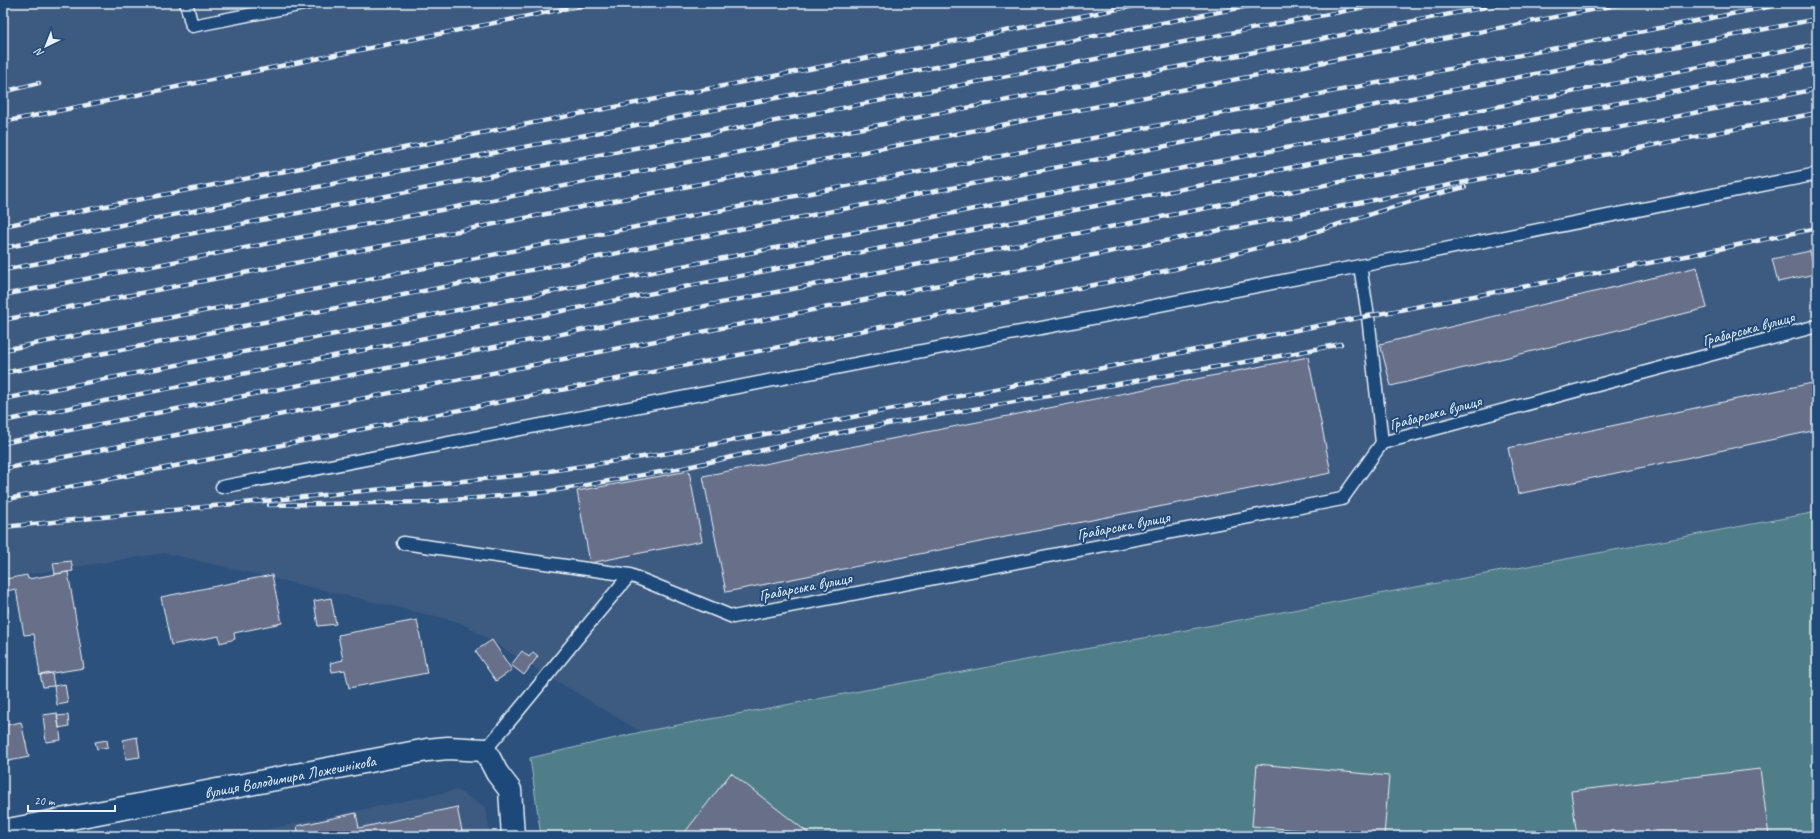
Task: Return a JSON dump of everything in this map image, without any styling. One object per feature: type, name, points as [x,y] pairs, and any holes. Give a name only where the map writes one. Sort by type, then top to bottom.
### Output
[{"type":"street","name":"вулиця Володимира Ложешнікова","points":[[3,831],[427,750],[448,748],[486,750]]},
{"type":"street","points":[[486,750],[497,773],[510,790],[513,836]]},
{"type":"lane","points":[[186,3],[192,26],[309,3]]},
{"type":"lane","points":[[222,487],[1360,266],[1817,174]]},
{"type":"lane","points":[[1360,266],[1368,316],[1382,443]]},
{"type":"lane","name":"Грабарська вулиця","points":[[403,543],[630,575],[733,617],[1342,499],[1382,443],[1817,326]]},
{"type":"lane","points":[[486,750],[529,700],[598,611],[630,575]]},
{"type":"shaded area","points":[[3,3],[1817,3],[1817,512],[641,732],[460,622],[165,553],[3,578]]},
{"type":"shaded area","points":[[457,790],[486,808],[490,836],[236,836]]},
{"type":"green space","points":[[1817,512],[1817,836],[541,836],[530,758],[641,732]]},
{"type":"building","points":[[1810,251],[1815,274],[1778,282],[1772,259]]},
{"type":"building","points":[[1697,267],[1707,308],[1391,386],[1380,344]]},
{"type":"building","points":[[1308,357],[1331,473],[726,592],[703,476]]},
{"type":"building","points":[[1817,382],[1817,430],[1518,494],[1508,448]]},
{"type":"building","points":[[689,471],[702,541],[590,563],[577,491]]},
{"type":"building","points":[[71,561],[73,571],[55,574],[53,563]]},
{"type":"building","points":[[4,572],[8,612],[3,612]]},
{"type":"building","points":[[68,572],[84,668],[40,675],[34,634],[24,635],[16,589],[6,591],[5,579],[27,575],[28,579]]},
{"type":"building","points":[[272,575],[282,623],[234,633],[235,639],[220,643],[219,636],[171,645],[161,597]]},
{"type":"building","points":[[331,598],[336,624],[318,626],[314,601]]},
{"type":"building","points":[[417,620],[427,673],[349,688],[345,670],[332,672],[330,663],[343,660],[338,635]]},
{"type":"building","points":[[492,640],[512,670],[496,681],[475,651]]},
{"type":"building","points":[[522,651],[529,657],[533,652],[538,656],[524,675],[511,665]]},
{"type":"building","points":[[52,673],[54,686],[43,687],[40,675]]},
{"type":"building","points":[[65,684],[68,703],[57,705],[54,686]]},
{"type":"building","points":[[57,713],[61,740],[46,742],[43,715]]},
{"type":"building","points":[[68,715],[69,726],[59,728],[57,716]]},
{"type":"building","points":[[21,722],[29,757],[4,762],[3,726]]},
{"type":"building","points":[[137,737],[140,757],[126,759],[123,740]]},
{"type":"building","points":[[107,740],[108,747],[97,749],[95,742]]},
{"type":"building","points":[[1257,764],[1389,776],[1384,836],[1365,836],[1252,826]]},
{"type":"building","points":[[1760,769],[1769,836],[1577,836],[1571,791]]},
{"type":"building","points":[[731,773],[812,836],[682,836]]},
{"type":"building","points":[[457,807],[463,836],[299,836],[297,826],[356,813],[359,828]]},
{"type":"railway","points":[[3,122],[593,3]]},
{"type":"railway","points":[[3,226],[1149,3]]},
{"type":"railway","points":[[3,248],[1265,3]]},
{"type":"railway","points":[[3,270],[1386,3]]},
{"type":"railway","points":[[3,295],[1507,3]]},
{"type":"railway","points":[[3,320],[1627,3]]},
{"type":"railway","points":[[3,350],[1788,3]]},
{"type":"railway","points":[[3,373],[1817,19]]},
{"type":"railway","points":[[3,399],[1817,44]]},
{"type":"railway","points":[[3,421],[1817,64]]},
{"type":"railway","points":[[3,92],[39,83]]},
{"type":"railway","points":[[3,443],[1817,89]]},
{"type":"railway","points":[[3,469],[1817,113]]},
{"type":"railway","points":[[3,500],[1175,269],[1289,240],[1425,197],[1465,187]]},
{"type":"railway","points":[[3,527],[523,475],[669,453],[1368,316],[1691,255],[1817,228]]},
{"type":"railway","points":[[269,505],[429,502],[546,492],[683,468],[847,431],[1341,344]]}]
